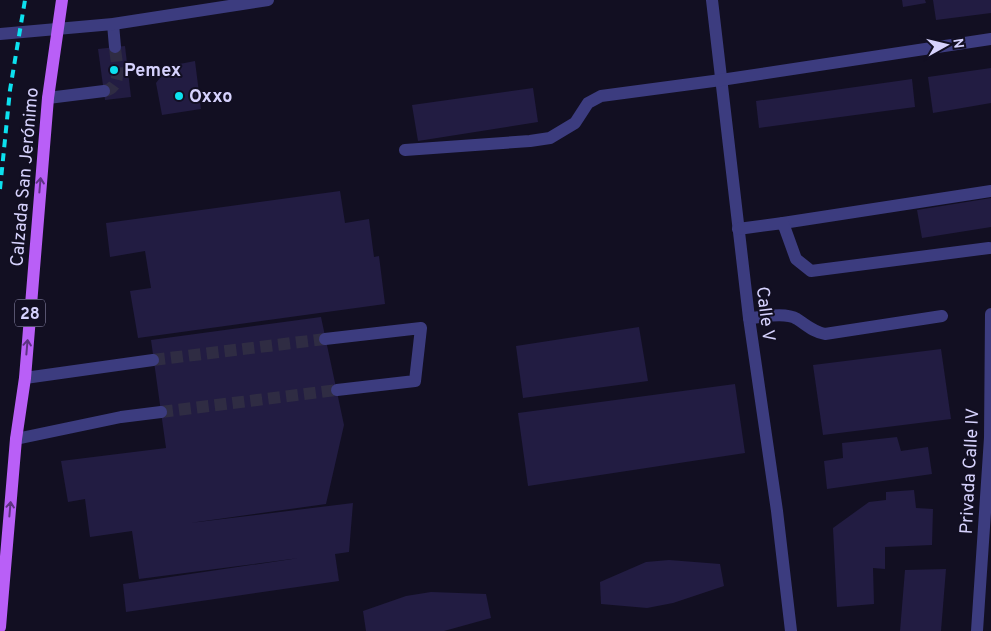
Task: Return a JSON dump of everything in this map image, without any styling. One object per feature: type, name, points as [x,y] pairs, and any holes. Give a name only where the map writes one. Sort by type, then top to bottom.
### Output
[{"type":"main road","name":"Calzada San Jerónimo","points":[[0,627],[16,439],[25,378],[48,98],[62,0]]},
{"type":"street","points":[[0,34],[113,24],[268,0]]},
{"type":"street","name":"Calle V","points":[[712,0],[749,318],[777,511],[791,631]]},
{"type":"street","points":[[113,24],[115,47]]},
{"type":"street","points":[[405,150],[550,138],[575,123],[588,103],[601,96],[721,80],[991,39]]},
{"type":"street","points":[[48,98],[104,91]]},
{"type":"street","points":[[738,229],[991,191]]},
{"type":"street","points":[[783,223],[796,259],[811,271],[989,248]]},
{"type":"street","name":"Privada Calle IV","points":[[977,631],[990,438],[991,314]]},
{"type":"street","points":[[749,318],[796,318],[814,332],[825,334],[942,316]]},
{"type":"street","points":[[325,339],[421,328],[415,381],[336,390]]},
{"type":"street","points":[[25,378],[153,360]]},
{"type":"street","points":[[16,439],[121,417],[161,412]]},
{"type":"building","points":[[902,0],[925,0],[926,3],[903,7]]},
{"type":"building","points":[[933,0],[991,0],[991,13],[936,20]]},
{"type":"building","name":"Pemex","points":[[125,46],[131,97],[105,100],[98,49]]},
{"type":"building","name":"Oxxo","points":[[195,61],[201,109],[162,115],[156,83],[169,66]]},
{"type":"building","points":[[991,68],[991,103],[933,113],[928,77]]},
{"type":"building","points":[[912,79],[915,107],[759,128],[756,101]]},
{"type":"building","points":[[533,88],[538,122],[418,141],[412,105]]},
{"type":"building","points":[[340,191],[345,223],[369,219],[374,257],[379,256],[385,304],[138,338],[130,291],[151,288],[145,251],[110,257],[106,223]]},
{"type":"building","points":[[991,198],[991,227],[922,238],[917,210]]},
{"type":"building","points":[[321,317],[344,425],[326,504],[190,523],[353,503],[349,552],[335,554],[339,581],[126,612],[123,584],[299,558],[139,579],[132,531],[90,537],[85,499],[68,502],[61,461],[166,448],[151,340]]},
{"type":"building","points":[[639,327],[648,381],[523,398],[516,346]]},
{"type":"building","points":[[941,349],[951,419],[823,435],[813,365]]},
{"type":"building","points":[[735,384],[745,453],[528,486],[518,413]]},
{"type":"building","points":[[897,437],[901,451],[928,447],[932,474],[827,489],[824,461],[843,458],[842,443]]},
{"type":"building","points":[[914,490],[916,508],[933,509],[932,545],[885,547],[885,569],[873,568],[874,604],[837,607],[833,528],[869,502],[886,500],[886,492]]},
{"type":"building","points":[[669,560],[720,564],[724,586],[673,603],[647,608],[601,604],[600,582],[646,562]]},
{"type":"building","points":[[946,569],[941,631],[900,631],[905,570]]},
{"type":"building","points":[[431,592],[486,594],[491,618],[444,631],[366,631],[363,611],[406,596]]},
{"type":"tunnel","points":[[104,91],[110,89],[117,80],[115,47]]},
{"type":"tunnel","points":[[153,360],[325,339]]},
{"type":"tunnel","points":[[161,412],[337,390]]},
{"type":"railway","points":[[0,189],[10,90],[25,0]]},
{"type":"place","name":"Pemex","points":[[114,70]]},
{"type":"place","name":"Oxxo","points":[[179,96]]}]
